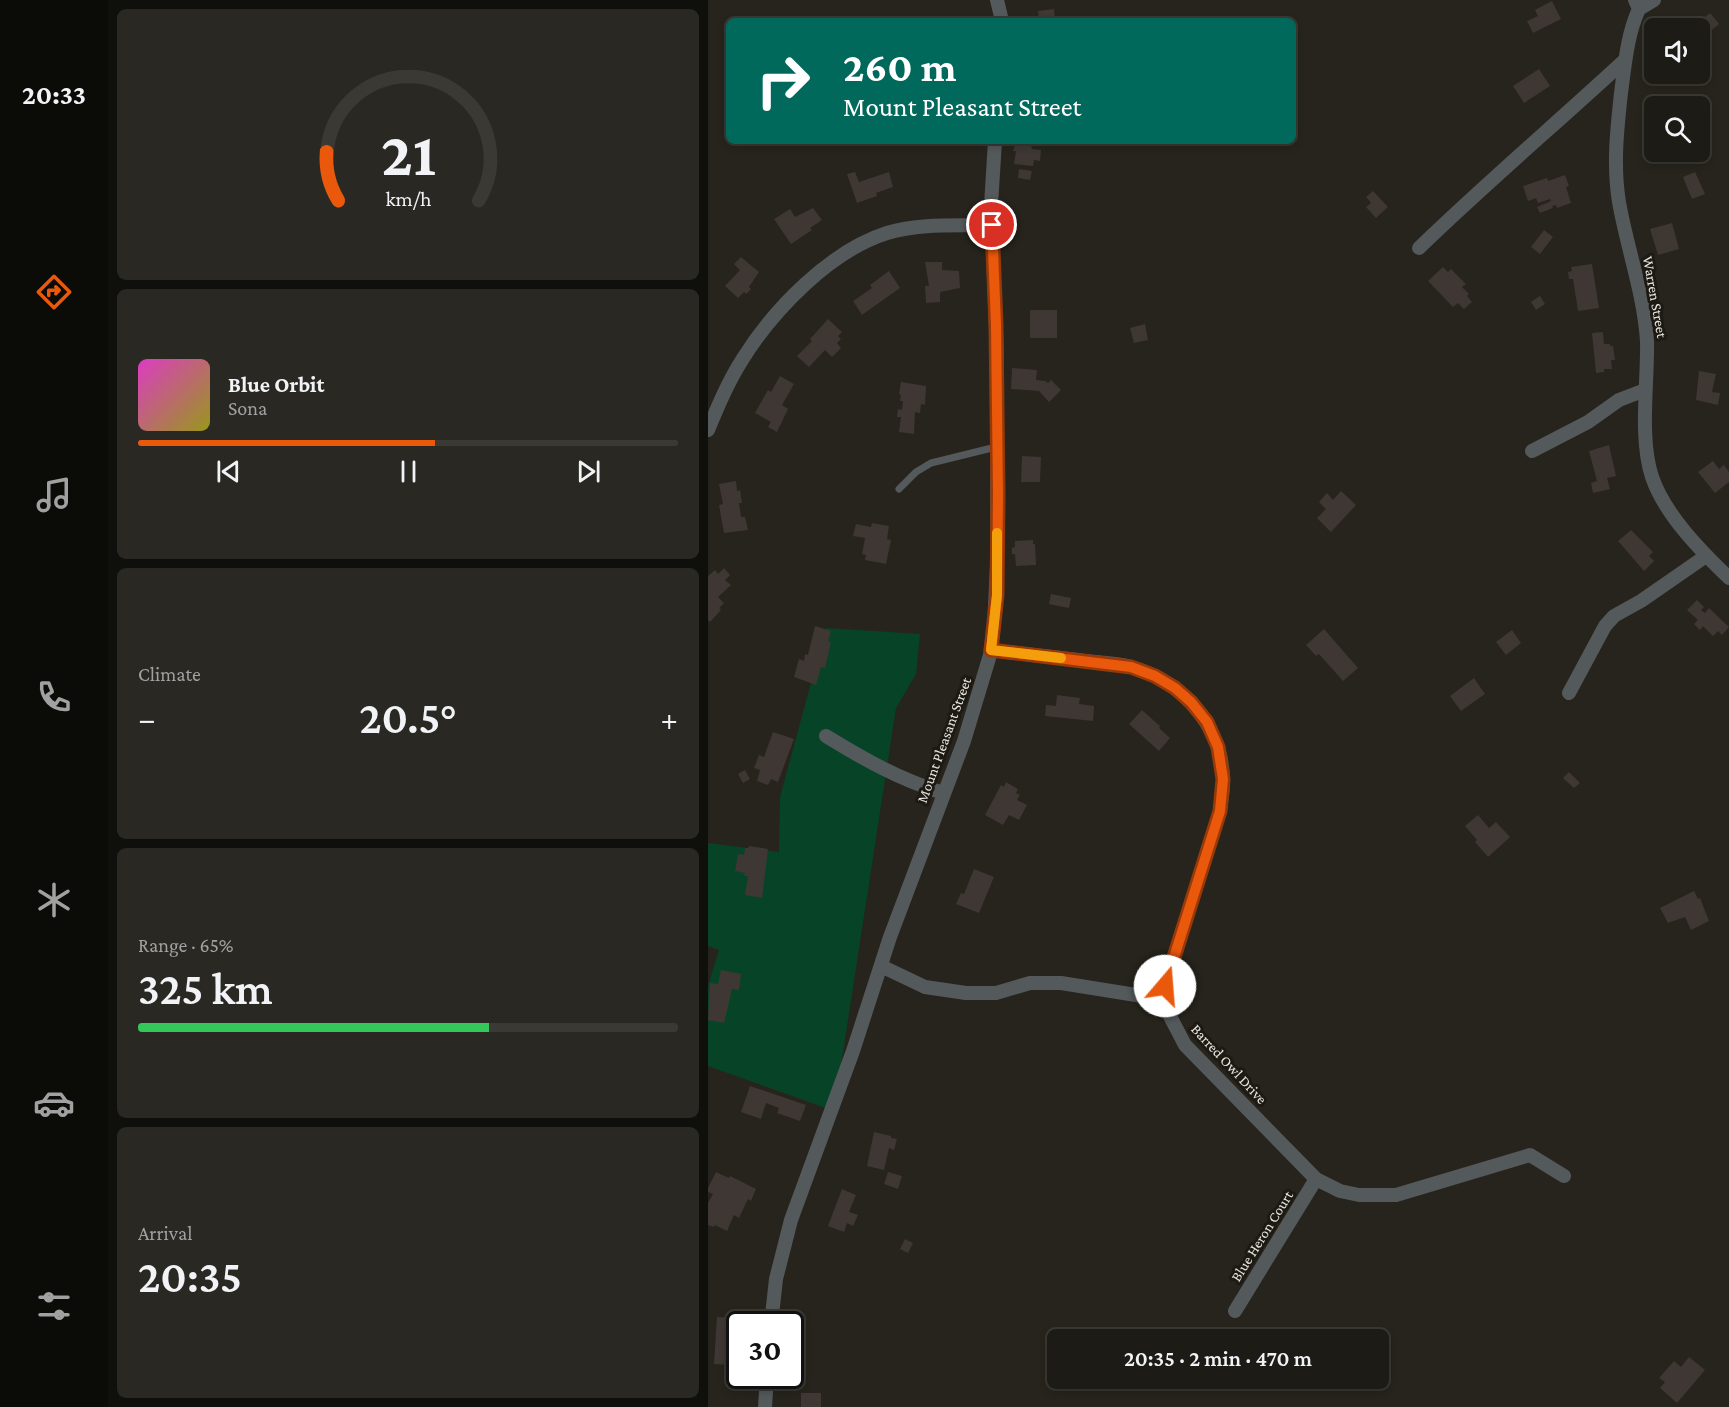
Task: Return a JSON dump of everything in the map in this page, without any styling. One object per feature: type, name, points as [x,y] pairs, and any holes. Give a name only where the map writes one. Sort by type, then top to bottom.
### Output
[{"type":"street","points":[[997,0],[1001,18]]},
{"type":"street","points":[[1637,4],[1654,0]]},
{"type":"street","name":"Warren Street","points":[[1637,4],[1625,60],[1615,152],[1619,202],[1647,339],[1647,432],[1652,475],[1660,496],[1706,556],[1729,578]]},
{"type":"street","points":[[1419,248],[1486,184],[1625,60]]},
{"type":"street","name":"Mount Pleasant Street","points":[[772,1311],[776,1278],[791,1220],[974,712],[991,650],[997,595],[996,325],[992,225],[995,144]]},
{"type":"street","points":[[708,430],[742,360],[758,338],[782,308],[810,280],[838,258],[865,242],[889,233],[918,227],[992,225]]},
{"type":"street","points":[[1532,451],[1588,422],[1619,400],[1646,390]]},
{"type":"street","points":[[1569,693],[1605,626],[1614,616],[1641,601],[1706,556]]},
{"type":"street","points":[[881,966],[925,987],[966,993],[996,993],[1030,983],[1061,983],[1161,999],[1220,811],[1223,779],[1218,747],[1207,722],[1191,702],[1175,688],[1155,676],[1131,667],[991,650]]},
{"type":"street","points":[[826,736],[881,769],[910,783],[943,793]]},
{"type":"street","name":"Barred Owl Drive","points":[[1161,999],[1185,1045],[1316,1179],[1340,1191],[1359,1195],[1396,1195],[1530,1155],[1564,1176]]},
{"type":"street","name":"Blue Heron Court","points":[[1235,1311],[1316,1179]]},
{"type":"street","points":[[765,1407],[766,1389]]},
{"type":"lane","points":[[899,489],[916,472],[931,462],[996,447]]},
{"type":"green space","points":[[826,628],[920,634],[916,674],[896,708],[834,1111],[708,1066],[708,986],[719,950],[708,946],[708,843],[779,852],[780,797]]},
{"type":"building","points":[[1552,1],[1561,19],[1533,33],[1527,21],[1538,16],[1535,10]]},
{"type":"building","points":[[1054,9],[1055,18],[1039,18],[1038,11]]},
{"type":"building","points":[[1710,13],[1719,24],[1710,32],[1710,18],[1704,18]]},
{"type":"building","points":[[1539,69],[1550,86],[1524,103],[1513,86]]},
{"type":"building","points":[[1016,144],[1031,144],[1032,149],[1041,150],[1040,161],[1034,160],[1033,166],[1014,164],[1016,151],[1013,151]]},
{"type":"building","points":[[1019,169],[1032,171],[1030,180],[1018,178]]},
{"type":"building","points":[[855,172],[859,182],[889,172],[893,187],[857,203],[847,174]]},
{"type":"building","points":[[1695,172],[1705,194],[1692,199],[1683,177]]},
{"type":"building","points":[[1565,175],[1571,203],[1557,208],[1556,205],[1552,206],[1553,208],[1540,213],[1537,207],[1551,201],[1550,199],[1538,203],[1536,198],[1528,201],[1523,186]]},
{"type":"building","points":[[1373,191],[1388,207],[1376,218],[1366,207],[1371,203],[1366,197]]},
{"type":"building","points":[[813,208],[822,220],[791,244],[774,219],[790,209],[795,217]]},
{"type":"building","points":[[1672,223],[1679,249],[1658,255],[1650,229]]},
{"type":"building","points":[[1544,230],[1553,237],[1540,254],[1531,247]]},
{"type":"building","points":[[741,257],[759,272],[749,287],[751,289],[738,298],[725,286],[740,270],[734,264]]},
{"type":"building","points":[[925,262],[942,262],[942,270],[959,271],[960,288],[940,292],[940,302],[926,303],[925,286],[929,286]]},
{"type":"building","points":[[1592,264],[1599,308],[1578,311],[1573,279],[1569,279],[1568,272],[1572,271],[1571,267]]},
{"type":"building","points":[[1443,267],[1448,272],[1451,269],[1466,284],[1462,287],[1469,294],[1467,296],[1472,302],[1464,309],[1458,303],[1453,307],[1428,281]]},
{"type":"building","points":[[889,271],[900,288],[862,315],[853,301],[872,288],[870,285]]},
{"type":"building","points":[[1540,296],[1545,304],[1536,310],[1531,302]]},
{"type":"building","points":[[1030,310],[1057,310],[1057,338],[1030,338]]},
{"type":"building","points":[[828,319],[842,332],[838,336],[841,339],[837,343],[841,348],[832,357],[825,350],[809,367],[797,356],[812,341],[810,339]]},
{"type":"building","points":[[1145,324],[1148,340],[1134,343],[1130,328]]},
{"type":"building","points":[[1603,332],[1604,344],[1613,346],[1615,360],[1611,360],[1612,369],[1604,369],[1604,372],[1596,373],[1592,333]]},
{"type":"building","points":[[1012,368],[1037,370],[1036,380],[1048,383],[1051,380],[1061,390],[1049,402],[1039,391],[1011,389]]},
{"type":"building","points":[[1699,371],[1716,374],[1712,392],[1720,393],[1718,405],[1696,400]]},
{"type":"building","points":[[780,376],[794,384],[782,405],[788,409],[777,432],[768,427],[771,422],[755,413],[768,390],[771,392]]},
{"type":"building","points":[[901,382],[926,386],[925,405],[921,404],[920,413],[915,412],[914,434],[899,432],[901,417],[897,417],[898,409],[902,410],[903,401],[900,401],[901,395],[899,394]]},
{"type":"building","points":[[1609,445],[1616,476],[1607,478],[1610,489],[1593,493],[1591,483],[1597,481],[1589,451]]},
{"type":"building","points":[[1022,456],[1041,457],[1040,482],[1021,482]]},
{"type":"building","points":[[1713,461],[1719,469],[1724,465],[1729,472],[1729,482],[1715,493],[1698,472]]},
{"type":"building","points":[[736,481],[742,503],[739,503],[741,517],[745,517],[748,530],[724,533],[719,505],[723,504],[719,484]]},
{"type":"building","points":[[1341,491],[1356,505],[1331,532],[1317,518],[1326,509],[1319,502],[1327,493],[1333,500]]},
{"type":"building","points":[[872,523],[889,526],[887,539],[891,540],[886,564],[865,560],[866,555],[862,554],[865,538],[853,536],[856,524],[871,527]]},
{"type":"building","points":[[1631,530],[1653,552],[1649,556],[1654,561],[1644,571],[1618,541]]},
{"type":"building","points":[[1033,540],[1036,565],[1016,566],[1015,554],[1012,554],[1015,541]]},
{"type":"building","points":[[724,568],[730,575],[725,580],[731,585],[718,597],[724,603],[710,622],[708,620],[708,576],[715,570],[718,574]]},
{"type":"building","points":[[1051,594],[1071,598],[1069,608],[1049,604]]},
{"type":"building","points":[[1697,600],[1704,607],[1701,610],[1705,613],[1709,608],[1729,627],[1722,635],[1718,631],[1713,636],[1703,626],[1700,630],[1694,624],[1698,620],[1687,610]]},
{"type":"building","points":[[815,626],[831,631],[825,668],[821,667],[816,685],[794,677],[799,659],[804,661],[805,654],[808,655]]},
{"type":"building","points":[[1324,629],[1358,668],[1343,681],[1319,654],[1316,656],[1306,645]]},
{"type":"building","points":[[1512,630],[1521,643],[1506,655],[1496,642]]},
{"type":"building","points":[[1474,678],[1485,694],[1461,711],[1450,696]]},
{"type":"building","points":[[1057,695],[1080,698],[1079,704],[1094,706],[1093,721],[1045,716],[1046,705],[1056,706]]},
{"type":"building","points":[[1142,710],[1170,738],[1159,751],[1129,724]]},
{"type":"building","points":[[773,732],[794,739],[778,782],[771,779],[768,785],[757,781],[760,770],[754,768],[759,755],[764,757]]},
{"type":"building","points":[[745,770],[750,779],[743,783],[738,774]]},
{"type":"building","points":[[1569,772],[1580,783],[1574,788],[1563,778]]},
{"type":"building","points":[[1006,782],[1018,789],[1016,793],[1020,795],[1017,800],[1027,805],[1019,820],[1009,815],[1003,825],[985,815],[1001,785],[1004,787]]},
{"type":"building","points":[[1478,815],[1489,828],[1496,822],[1510,837],[1488,857],[1465,826]]},
{"type":"building","points":[[749,846],[768,849],[762,898],[745,895],[748,876],[735,871],[738,854],[744,855],[745,848]]},
{"type":"building","points":[[974,869],[994,877],[979,913],[956,904],[961,893],[964,894]]},
{"type":"building","points":[[1694,891],[1698,899],[1700,898],[1709,921],[1691,930],[1685,917],[1668,923],[1660,908]]},
{"type":"building","points":[[721,970],[741,974],[739,990],[732,989],[724,1023],[708,1020],[710,983],[718,984]]},
{"type":"building","points":[[750,1086],[806,1105],[800,1121],[777,1113],[779,1108],[766,1103],[761,1119],[741,1112]]},
{"type":"building","points":[[874,1132],[897,1139],[894,1150],[889,1148],[884,1170],[867,1166]]},
{"type":"building","points":[[716,1172],[756,1189],[751,1201],[748,1199],[739,1218],[734,1215],[727,1231],[715,1225],[714,1227],[708,1225],[708,1203],[713,1194],[708,1192],[708,1188]]},
{"type":"building","points":[[888,1172],[902,1176],[898,1189],[884,1184]]},
{"type":"building","points":[[842,1189],[856,1195],[849,1212],[858,1215],[853,1226],[847,1223],[844,1232],[828,1226]]},
{"type":"building","points":[[905,1239],[913,1243],[908,1253],[900,1249]]},
{"type":"building","points":[[717,1317],[726,1318],[726,1365],[714,1364]]},
{"type":"building","points":[[1689,1357],[1705,1370],[1677,1403],[1660,1388],[1665,1382],[1659,1378],[1674,1361],[1681,1367]]},
{"type":"building","points":[[801,1393],[821,1393],[821,1407],[801,1407]]},
{"type":"slow traffic","points":[[997,533],[997,595],[991,650],[1061,658]]},
{"type":"route","points":[[992,225],[997,355],[996,476],[998,494],[997,595],[991,650],[1131,667],[1155,676],[1175,688],[1191,702],[1207,722],[1218,747],[1223,779],[1220,811],[1165,986]]}]
